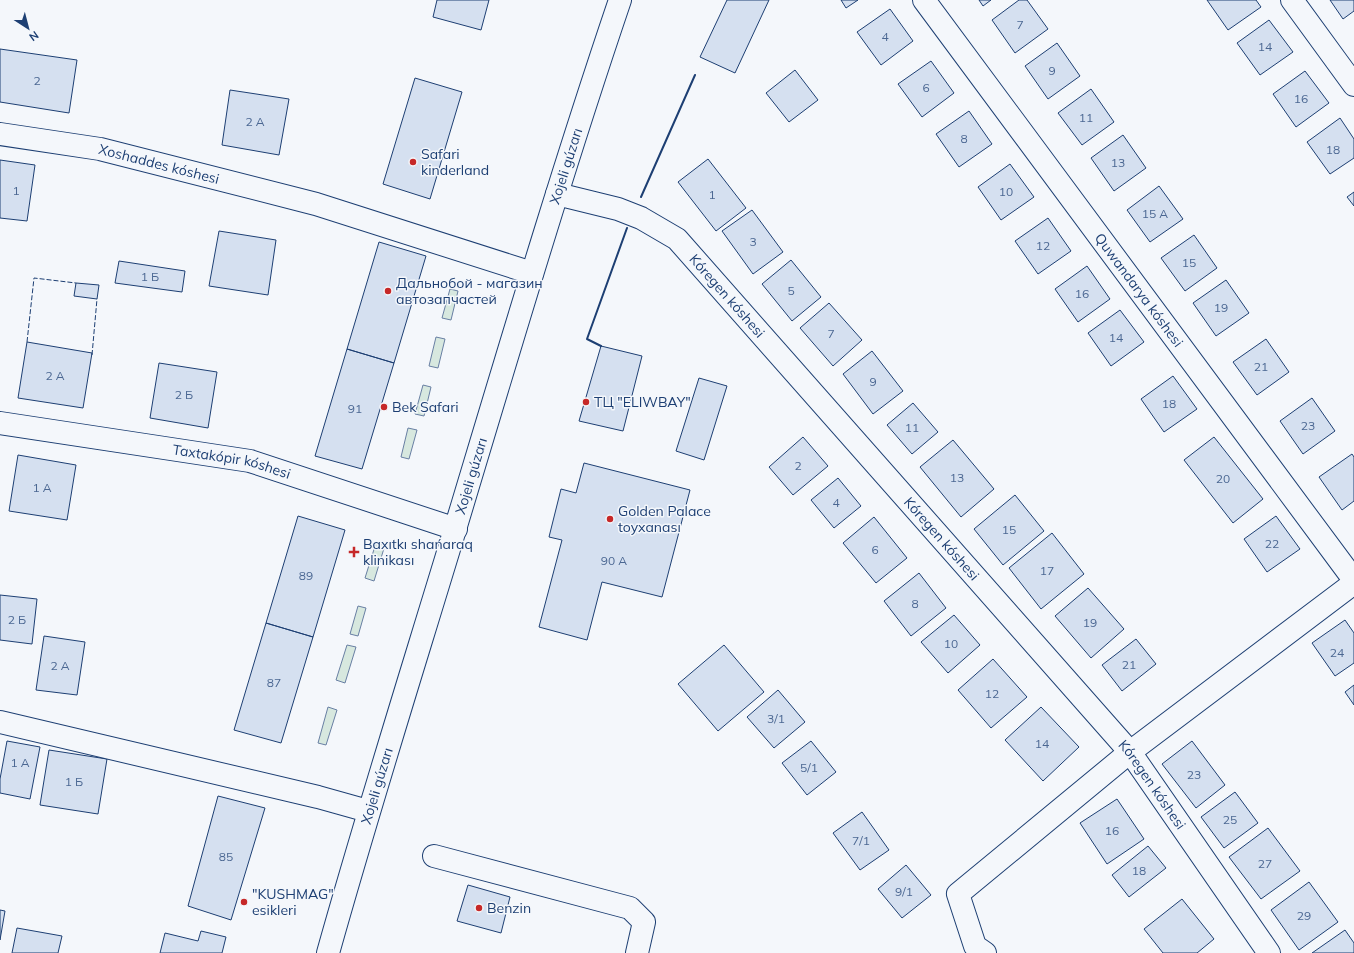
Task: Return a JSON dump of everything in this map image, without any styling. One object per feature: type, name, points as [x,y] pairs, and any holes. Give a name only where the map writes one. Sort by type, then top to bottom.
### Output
[{"type":"street","name":"Xojeli gúzarı","points":[[328,953],[368,811],[456,529],[532,273],[620,0]]},
{"type":"street","name":"Quwandarya kóshesi","points":[[924,0],[1354,580]]},
{"type":"street","points":[[1292,0],[1354,85]]},
{"type":"street","name":"Xoshaddes kóshesi","points":[[0,134],[100,149],[316,204],[532,273]]},
{"type":"street","name":"Kóregen kóshesi","points":[[557,194],[618,209],[641,218],[677,239],[1130,752],[1270,953]]},
{"type":"street","name":"Taxtakópir kóshesi","points":[[0,423],[250,461],[456,529]]},
{"type":"street","points":[[985,953],[975,946],[958,894],[1130,752],[1354,583]]},
{"type":"street","points":[[7,723],[318,797],[368,811]]},
{"type":"street","points":[[434,856],[630,908],[644,922],[637,953]]},
{"type":"shaded area","points":[[450,289],[458,291],[451,320],[442,318]]},
{"type":"shaded area","points":[[436,337],[445,339],[438,368],[429,366]]},
{"type":"shaded area","points":[[423,385],[431,387],[424,416],[415,414]]},
{"type":"shaded area","points":[[408,428],[417,430],[409,459],[401,457]]},
{"type":"shaded area","points":[[376,543],[385,545],[374,581],[365,578]]},
{"type":"shaded area","points":[[358,606],[366,608],[358,636],[350,634]]},
{"type":"shaded area","points":[[347,645],[356,647],[345,683],[336,680]]},
{"type":"shaded area","points":[[328,707],[337,710],[326,745],[318,743]]},
{"type":"building","points":[[437,0],[489,0],[481,30],[433,17]]},
{"type":"building","points":[[727,0],[769,0],[735,73],[700,57]]},
{"type":"building","points":[[841,0],[858,0],[846,8]]},
{"type":"building","points":[[979,0],[991,0],[983,6]]},
{"type":"building","points":[[1019,0],[1027,0],[1048,29],[1015,53],[992,20]]},
{"type":"building","points":[[1207,0],[1256,0],[1261,7],[1228,30]]},
{"type":"building","points":[[1330,0],[1354,0],[1354,11],[1343,19]]},
{"type":"building","points":[[890,9],[913,41],[881,65],[857,32]]},
{"type":"building","points":[[1269,20],[1293,52],[1260,75],[1237,43]]},
{"type":"building","points":[[1057,43],[1080,76],[1048,99],[1025,66]]},
{"type":"building","points":[[0,49],[77,60],[69,113],[0,102]]},
{"type":"building","points":[[931,61],[954,93],[922,117],[898,84]]},
{"type":"building","points":[[795,70],[818,100],[789,122],[766,93]]},
{"type":"building","points":[[1305,71],[1329,103],[1296,127],[1273,94]]},
{"type":"building","points":[[415,78],[462,92],[430,199],[383,184]]},
{"type":"building","points":[[1091,89],[1114,122],[1082,145],[1058,113]]},
{"type":"building","points":[[230,90],[289,99],[279,155],[222,145]]},
{"type":"building","points":[[969,111],[992,144],[959,167],[936,134]]},
{"type":"building","points":[[1340,118],[1354,139],[1354,158],[1330,174],[1307,142]]},
{"type":"building","points":[[1123,135],[1146,168],[1114,191],[1091,158]]},
{"type":"building","points":[[708,159],[746,208],[716,231],[678,182]]},
{"type":"building","points":[[0,160],[35,165],[27,221],[0,218]]},
{"type":"building","points":[[1010,164],[1034,197],[1001,220],[978,187]]},
{"type":"building","points":[[1159,186],[1183,219],[1150,242],[1127,210]]},
{"type":"building","points":[[1354,192],[1354,206],[1347,197]]},
{"type":"building","points":[[752,210],[783,252],[753,274],[722,231]]},
{"type":"building","points":[[1048,218],[1071,251],[1038,274],[1015,241]]},
{"type":"building","points":[[219,231],[276,240],[268,295],[209,286]]},
{"type":"building","points":[[1194,235],[1217,268],[1185,291],[1161,258]]},
{"type":"building","points":[[379,242],[426,256],[394,363],[347,349]]},
{"type":"building","points":[[791,260],[821,297],[792,321],[762,284]]},
{"type":"building","points":[[119,261],[185,271],[182,292],[115,283]]},
{"type":"building","points":[[1087,266],[1110,299],[1078,322],[1055,289]]},
{"type":"building","points":[[1226,280],[1249,313],[1216,336],[1193,303]]},
{"type":"building","points":[[76,283],[99,285],[97,299],[74,296]]},
{"type":"building","points":[[829,303],[862,340],[833,366],[800,328]]},
{"type":"building","points":[[1120,310],[1144,342],[1111,366],[1088,333]]},
{"type":"building","points":[[1266,339],[1289,372],[1257,395],[1233,362]]},
{"type":"building","points":[[27,342],[92,353],[83,408],[18,398]]},
{"type":"building","points":[[601,346],[642,356],[623,431],[579,421]]},
{"type":"building","points":[[347,349],[394,363],[362,469],[315,456]]},
{"type":"building","points":[[872,351],[903,391],[873,414],[843,374]]},
{"type":"building","points":[[159,363],[217,372],[208,428],[150,418]]},
{"type":"building","points":[[1173,376],[1197,409],[1164,432],[1141,399]]},
{"type":"building","points":[[699,378],[727,386],[704,460],[676,451]]},
{"type":"building","points":[[1312,398],[1335,431],[1303,454],[1280,421]]},
{"type":"building","points":[[913,403],[938,432],[912,454],[887,425]]},
{"type":"building","points":[[803,437],[828,466],[793,495],[769,467]]},
{"type":"building","points":[[1214,437],[1263,499],[1233,523],[1184,460]]},
{"type":"building","points":[[953,440],[994,489],[961,517],[920,467]]},
{"type":"building","points":[[1352,454],[1354,457],[1354,501],[1342,510],[1319,477]]},
{"type":"building","points":[[18,455],[76,465],[67,520],[9,511]]},
{"type":"building","points":[[584,463],[690,490],[662,597],[602,582],[587,640],[539,627],[562,540],[549,537],[561,489],[576,493]]},
{"type":"building","points":[[838,478],[861,506],[834,528],[811,500]]},
{"type":"building","points":[[1015,495],[1044,531],[1003,565],[974,529]]},
{"type":"building","points":[[298,516],[345,530],[313,637],[266,623]]},
{"type":"building","points":[[1276,516],[1300,549],[1267,572],[1244,539]]},
{"type":"building","points":[[874,517],[907,558],[876,583],[843,543]]},
{"type":"building","points":[[1052,533],[1084,574],[1041,609],[1009,568]]},
{"type":"building","points":[[919,573],[946,608],[911,636],[884,601]]},
{"type":"building","points":[[1088,588],[1124,629],[1091,658],[1055,616]]},
{"type":"building","points":[[0,595],[37,599],[32,644],[0,640]]},
{"type":"building","points":[[954,615],[980,645],[948,673],[921,642]]},
{"type":"building","points":[[1345,620],[1354,633],[1354,663],[1335,676],[1312,643]]},
{"type":"building","points":[[266,623],[313,637],[281,743],[234,730]]},
{"type":"building","points":[[44,636],[85,642],[77,695],[36,690]]},
{"type":"building","points":[[1136,639],[1156,664],[1122,691],[1102,665]]},
{"type":"building","points":[[724,645],[764,692],[718,731],[678,684]]},
{"type":"building","points":[[993,659],[1027,697],[991,728],[958,690]]},
{"type":"building","points":[[1354,685],[1354,705],[1345,692]]},
{"type":"building","points":[[778,690],[805,722],[774,748],[747,717]]},
{"type":"building","points":[[1041,707],[1079,747],[1043,781],[1005,740]]},
{"type":"building","points":[[7,741],[40,747],[30,799],[0,793],[0,779]]},
{"type":"building","points":[[811,741],[836,772],[807,795],[782,763]]},
{"type":"building","points":[[1192,741],[1225,785],[1196,808],[1162,764]]},
{"type":"building","points":[[49,750],[107,759],[98,814],[40,805]]},
{"type":"building","points":[[1235,792],[1258,823],[1224,848],[1201,817]]},
{"type":"building","points":[[218,796],[265,808],[231,920],[188,906]]},
{"type":"building","points":[[1117,799],[1144,839],[1107,864],[1080,823]]},
{"type":"building","points":[[862,812],[889,850],[860,870],[833,833]]},
{"type":"building","points":[[1268,828],[1300,871],[1261,899],[1229,857]]},
{"type":"building","points":[[1148,846],[1166,868],[1129,897],[1112,875]]},
{"type":"building","points":[[906,865],[931,895],[902,918],[878,889]]},
{"type":"building","points":[[1309,882],[1338,922],[1299,950],[1271,910]]},
{"type":"building","points":[[468,885],[510,897],[501,933],[457,921]]},
{"type":"building","points":[[1182,899],[1214,939],[1197,953],[1163,953],[1144,929]]},
{"type":"building","points":[[0,910],[5,911],[0,940]]},
{"type":"building","points":[[17,928],[62,936],[58,953],[12,953]]},
{"type":"building","points":[[1345,930],[1354,943],[1354,953],[1312,953]]},
{"type":"building","points":[[201,931],[226,937],[222,953],[160,953],[165,933],[198,941]]},
{"type":"fence","points":[[27,342],[34,278],[76,283]]},
{"type":"fence","points":[[92,355],[97,299]]},
{"type":"wall","points":[[641,197],[695,75]]},
{"type":"wall","points":[[601,346],[587,339],[627,228]]},
{"type":"place","name":"Safari kinderland","points":[[413,162]]},
{"type":"place","name":"Дальнобой - магазин автозапчастей","points":[[388,291]]},
{"type":"place","name":"ТЦ \"ELIWBAY\"","points":[[586,402]]},
{"type":"place","name":"Bek Safari","points":[[384,407]]},
{"type":"place","name":"Golden Palace toyxanası","points":[[610,519]]},
{"type":"place","name":"Baxıtkı shańaraq klinikası","points":[[354,552]]},
{"type":"place","name":"\"KUSHMAG\" esikleri","points":[[244,902]]},
{"type":"place","name":"Benzin","points":[[479,908]]}]
